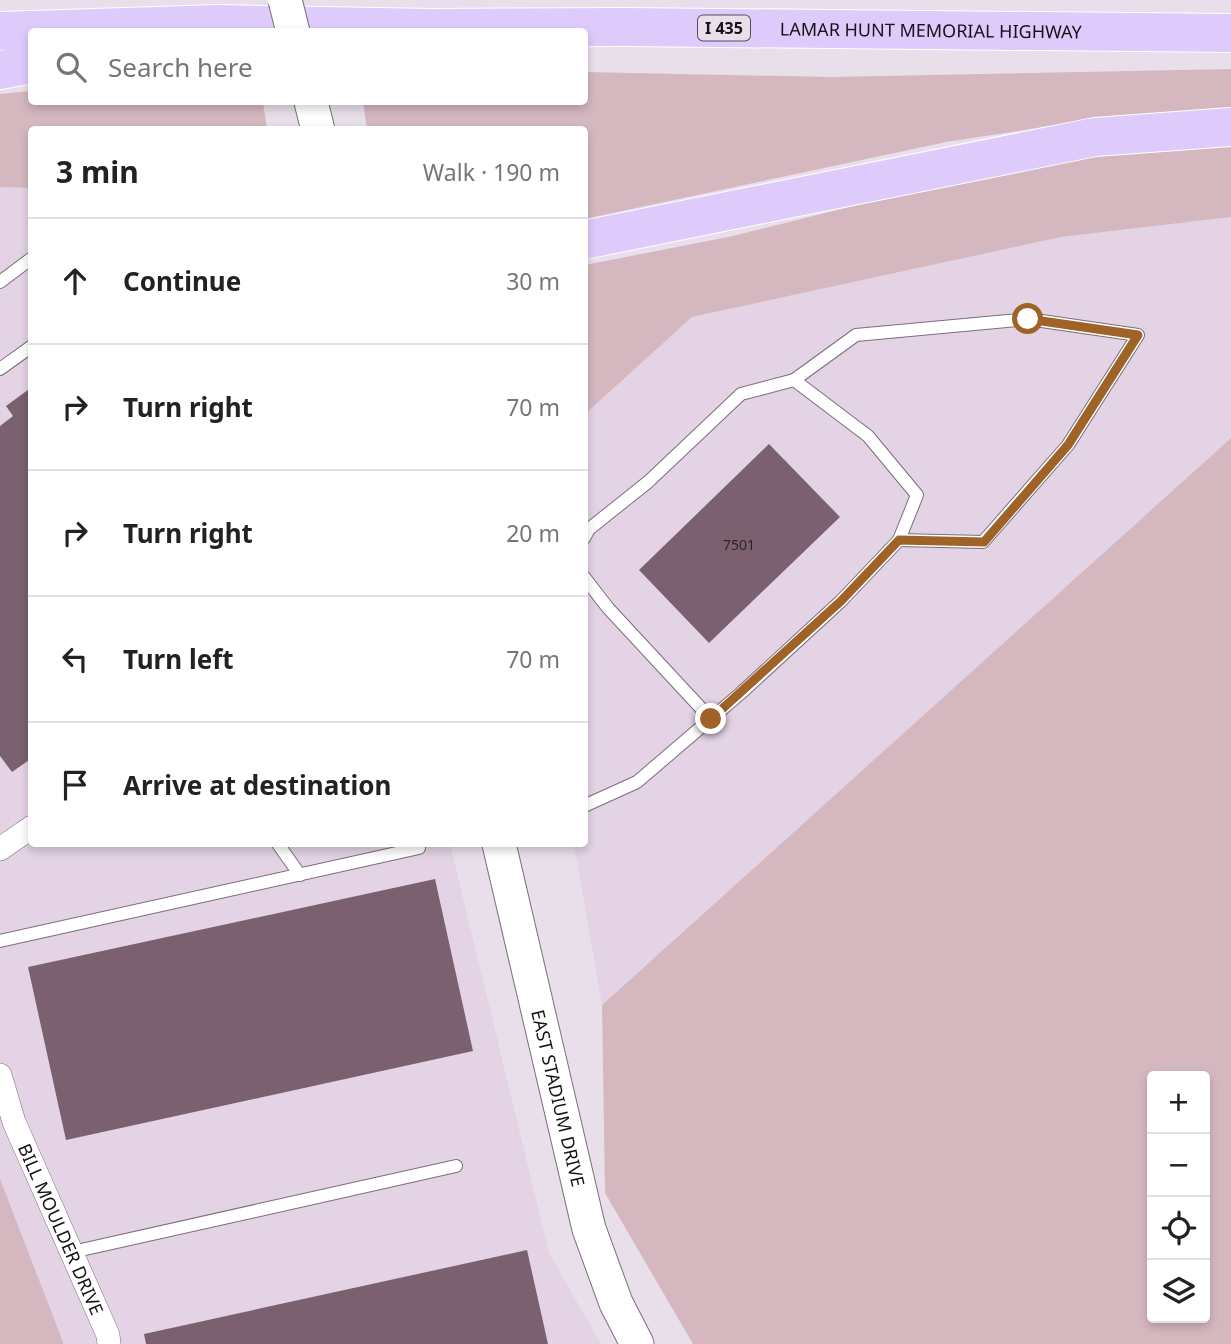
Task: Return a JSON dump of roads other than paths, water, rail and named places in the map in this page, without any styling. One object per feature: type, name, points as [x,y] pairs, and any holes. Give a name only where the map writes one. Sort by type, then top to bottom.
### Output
[{"type":"highway","name":"LAMAR HUNT MEMORIAL HIGHWAY","points":[[209,28],[625,27],[1231,33]]},
{"type":"highway","name":"LAMAR HUNT MEMORIAL HIGHWAY","points":[[0,32],[28,31]]},
{"type":"highway","points":[[0,70],[28,65]]},
{"type":"highway","points":[[588,239],[1095,137],[1231,127]]},
{"type":"main road","points":[[285,0],[292,28]]},
{"type":"main road","points":[[312,105],[317,126]]},
{"type":"main road","name":"EAST STADIUM DRIVE","points":[[500,847],[589,1229],[616,1303],[637,1344]]},
{"type":"street","points":[[0,849],[28,830]]},
{"type":"street","name":"BILL MOULDER DRIVE","points":[[0,1075],[14,1122],[108,1335],[109,1344]]},
{"type":"lane","points":[[0,282],[28,261]]},
{"type":"lane","points":[[588,531],[648,482],[741,394],[794,380],[856,335],[1028,319],[1138,335],[1068,445],[984,542],[899,540]]},
{"type":"lane","points":[[0,369],[28,349]]},
{"type":"lane","points":[[588,804],[637,782],[841,601],[899,540],[918,495],[868,436],[794,380]]},
{"type":"lane","points":[[588,583],[711,719]]},
{"type":"lane","points":[[280,847],[300,875]]},
{"type":"lane","points":[[0,942],[419,848]]},
{"type":"lane","points":[[72,1252],[456,1166]]}]
